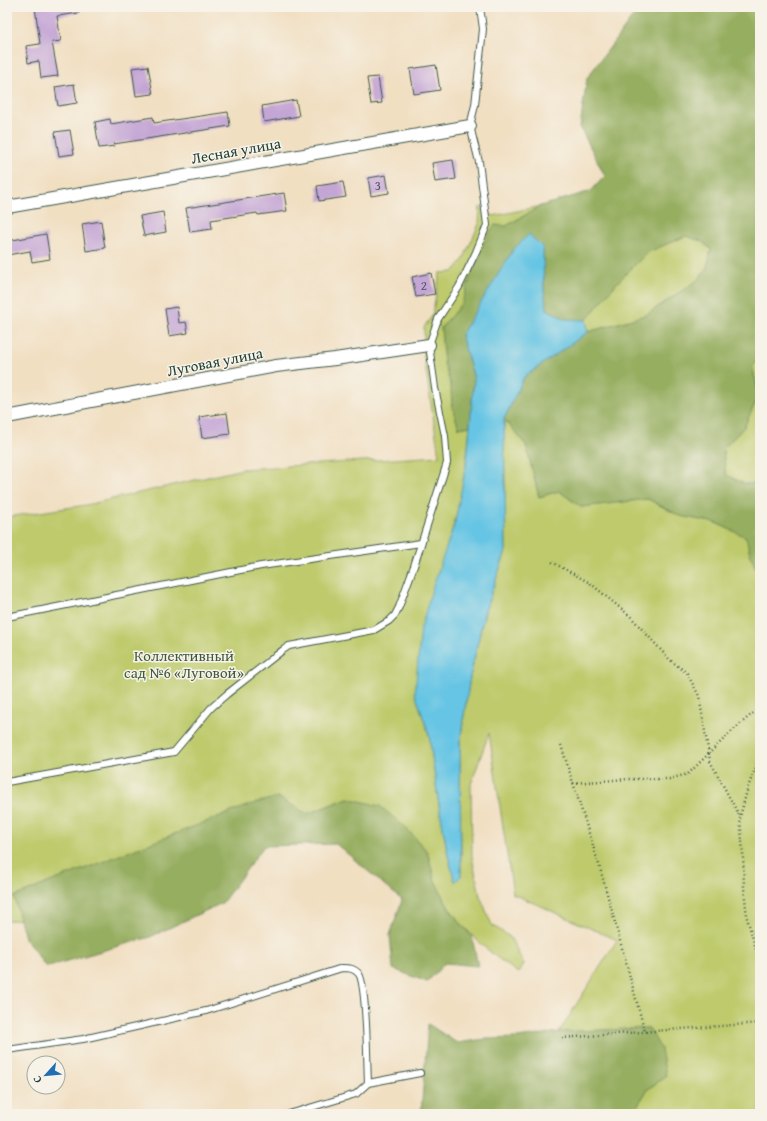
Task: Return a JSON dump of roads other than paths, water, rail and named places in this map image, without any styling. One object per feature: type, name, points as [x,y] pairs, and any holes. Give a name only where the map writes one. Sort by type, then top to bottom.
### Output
[{"type":"street","name":"Лесная улица","points":[[7,207],[470,126]]},
{"type":"street","name":"Луговая улица","points":[[7,417],[276,366],[335,359],[429,344]]},
{"type":"lane","points":[[7,782],[174,752],[211,708],[289,646],[374,630],[389,621],[399,607],[422,543],[447,463],[445,436],[435,388],[429,344],[438,319],[458,287],[476,252],[487,225],[479,162],[470,126],[475,105],[482,29],[480,7]]},
{"type":"lane","points":[[7,617],[261,566],[422,543]]},
{"type":"lane","points":[[7,1050],[83,1038],[206,1011],[342,968],[350,968],[356,971],[362,980],[366,1021],[368,1083]]},
{"type":"lane","points":[[289,1114],[356,1094],[368,1083],[420,1073]]},
{"type":"water","points":[[529,234],[543,248],[544,291],[547,309],[565,319],[586,320],[588,332],[524,377],[504,419],[506,551],[485,611],[470,677],[460,742],[461,876],[455,882],[448,856],[429,735],[415,693],[421,627],[433,586],[455,522],[467,460],[474,378],[461,335],[513,250]]},
{"type":"park label","name":"Коллективный сад №6 «Луговой»","points":[[184,664]]}]
